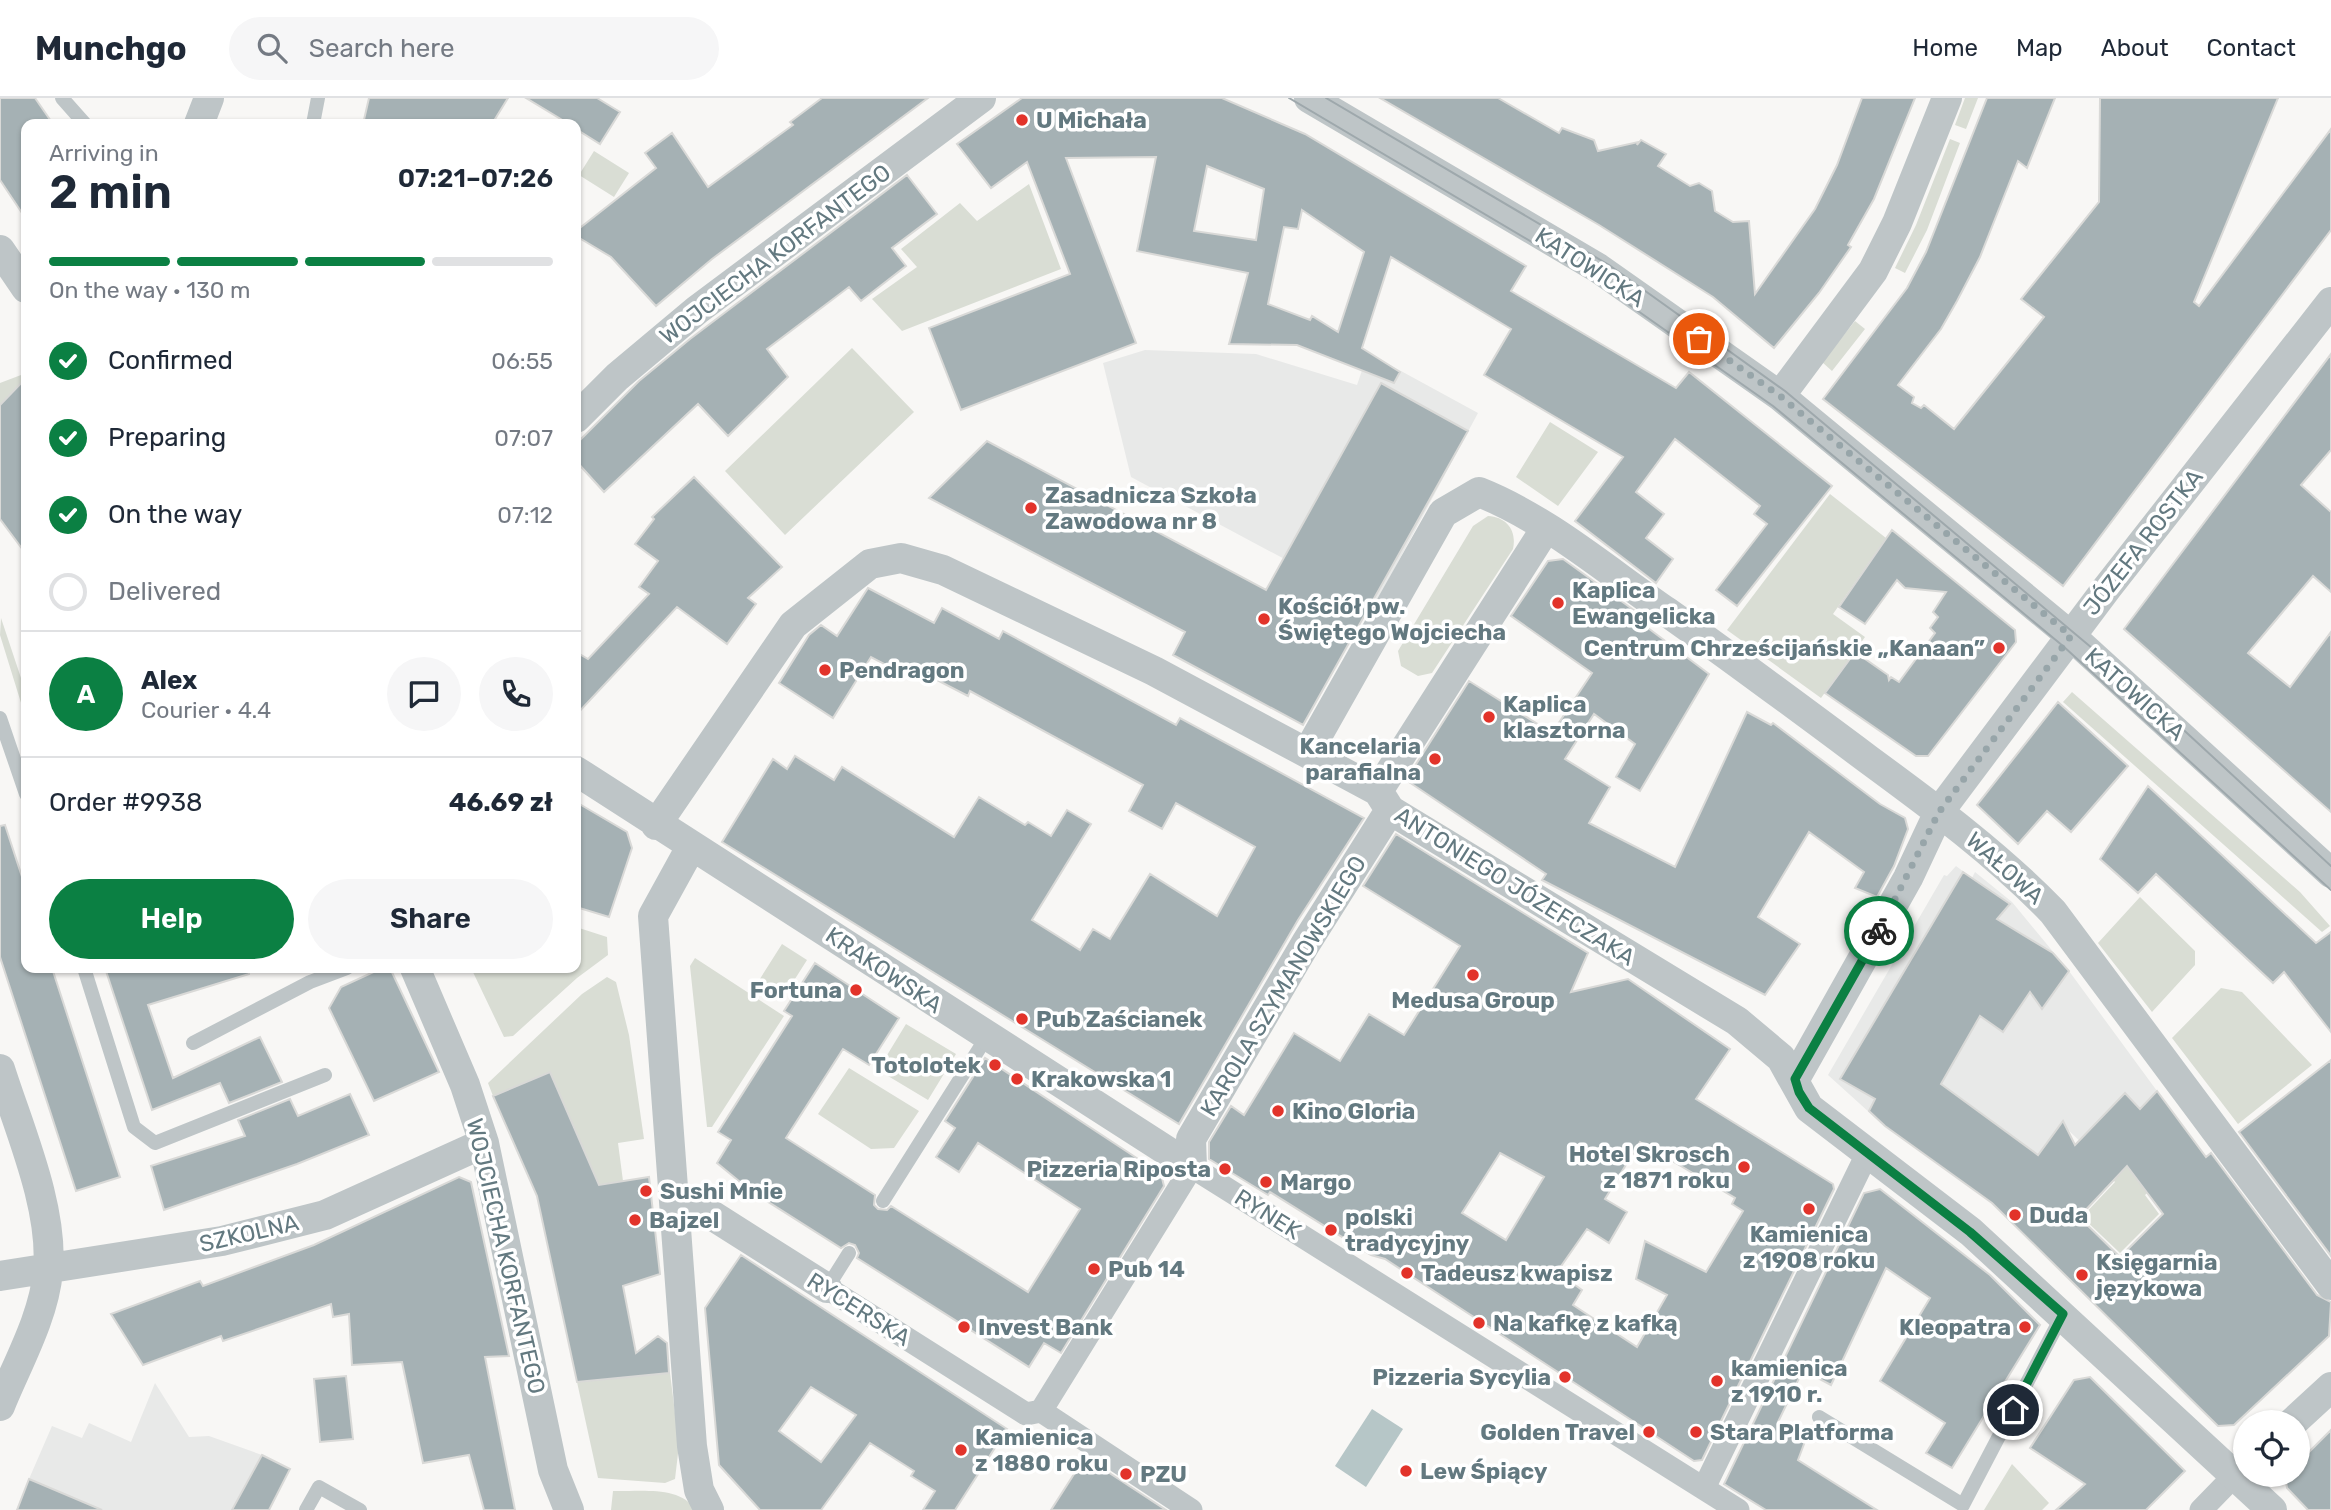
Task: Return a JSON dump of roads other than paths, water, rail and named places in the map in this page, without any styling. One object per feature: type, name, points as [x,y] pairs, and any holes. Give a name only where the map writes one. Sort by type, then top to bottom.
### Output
[{"type":"street","points":[[201,119],[209,98]]},
{"type":"street","name":"WOJCIECHA KORFANTEGO","points":[[581,411],[617,377],[697,310],[981,98]]},
{"type":"street","name":"KATOWICKA","points":[[1309,98],[1598,268],[1780,396],[2071,636],[2331,873]]},
{"type":"street","points":[[1780,396],[1873,271],[1897,223],[1947,98]]},
{"type":"street","points":[[0,250],[18,282]]},
{"type":"street","name":"JÓZEFA ROSTKA","points":[[1795,1079],[1895,902],[1939,812],[2071,636],[2331,302]]},
{"type":"street","name":"WAŁOWA","points":[[1308,752],[1443,513],[1479,492],[1500,501],[1546,528],[1736,661],[1939,812],[2019,876],[2053,912],[2331,1284]]},
{"type":"street","name":"KAROLA SZYMANOWSKIEGO","points":[[1192,1167],[1191,1139],[1306,943],[1384,800],[1546,528]]},
{"type":"street","name":"ANTONIEGO JÓZEFCZAKA","points":[[656,825],[793,625],[870,564],[901,558],[957,576],[1154,671],[1308,752],[1737,1021],[1781,1058],[1809,1108],[1970,1232],[2063,1314],[2211,1455],[2233,1466]]},
{"type":"street","name":"KRAKOWSKA","points":[[581,774],[986,1038],[1192,1167]]},
{"type":"street","points":[[691,847],[653,916],[677,1202],[680,1298],[692,1446],[699,1490],[709,1510]]},
{"type":"street","name":"WOJCIECHA KORFANTEGO","points":[[417,973],[465,1085],[484,1143],[553,1470],[569,1510]]},
{"type":"street","points":[[0,1069],[42,1206],[48,1270],[43,1297],[0,1406]]},
{"type":"street","name":"SZKOLNA","points":[[0,1276],[222,1241],[325,1215],[484,1143]]},
{"type":"street","points":[[1704,1488],[1867,1154]]},
{"type":"street","points":[[1191,1510],[1041,1411],[1192,1167]]},
{"type":"street","name":"RYNEK","points":[[1192,1167],[1738,1510]]},
{"type":"street","name":"RYCERSKA","points":[[677,1202],[710,1214],[1026,1414],[1041,1411]]},
{"type":"street","points":[[2306,1410],[2331,1387]]},
{"type":"street","points":[[2201,1510],[2233,1478]]},
{"type":"street","name":"ANTONIEGO JÓZEFCZAKA","points":[[2254,1487],[2272,1510]]},
{"type":"lane","points":[[62,98],[81,119]]},
{"type":"lane","points":[[314,119],[318,98]]},
{"type":"lane","points":[[0,718],[21,779]]},
{"type":"lane","points":[[86,973],[134,1128],[156,1143],[325,1075]]},
{"type":"lane","points":[[193,1043],[310,982],[333,973]]},
{"type":"lane","points":[[883,1200],[986,1038]]},
{"type":"lane","points":[[827,1288],[849,1253]]},
{"type":"lane","points":[[1819,1417],[1963,1505],[2063,1314]]},
{"type":"lane","points":[[306,1510],[319,1487],[360,1510]]},
{"type":"tram line","points":[[1289,98],[1584,273],[1773,406],[2063,646],[2331,890]]},
{"type":"tram line","points":[[1326,98],[1609,265],[1785,391],[2123,674],[2331,866]]},
{"type":"place","name":"U Michała","points":[[1022,120]]},
{"type":"place","name":"Zasadnicza Szkoła Zawodowa nr 8","points":[[1031,508]]},
{"type":"place","name":"Kaplica Ewangelicka","points":[[1558,603]]},
{"type":"place","name":"Kościół pw. Świętego Wojciecha","points":[[1264,619]]},
{"type":"place","name":"Centrum Chrześcijańskie „Kanaan”","points":[[1999,648]]},
{"type":"place","name":"Pendragon","points":[[825,670]]},
{"type":"place","name":"Kaplica klasztorna","points":[[1489,717]]},
{"type":"place","name":"Kancelaria parafialna","points":[[1435,759]]},
{"type":"place","name":"Medusa Group","points":[[1473,975]]},
{"type":"place","name":"Fortuna","points":[[856,990]]},
{"type":"place","name":"Pub Zaścianek","points":[[1022,1019]]},
{"type":"place","name":"Totolotek","points":[[995,1065]]},
{"type":"place","name":"Krakowska 1","points":[[1017,1079]]},
{"type":"place","name":"Kino Gloria","points":[[1278,1111]]},
{"type":"place","name":"Hotel Skrosch z 1871 roku","points":[[1744,1167]]},
{"type":"place","name":"Pizzeria Riposta","points":[[1225,1169]]},
{"type":"place","name":"Margo","points":[[1266,1182]]},
{"type":"place","name":"Sushi Mnie","points":[[646,1191]]},
{"type":"place","name":"Kamienica z 1908 roku","points":[[1809,1209]]},
{"type":"place","name":"Duda","points":[[2015,1215]]},
{"type":"place","name":"Bajzel","points":[[635,1220]]},
{"type":"place","name":"polski tradycyjny","points":[[1331,1230]]},
{"type":"place","name":"Pub 14","points":[[1094,1269]]},
{"type":"place","name":"Tadeusz kwapisz","points":[[1407,1273]]},
{"type":"place","name":"Księgarnia językowa","points":[[2082,1275]]},
{"type":"place","name":"Na kafkę z kafką","points":[[1479,1323]]},
{"type":"place","name":"Invest Bank","points":[[964,1327]]},
{"type":"place","name":"Kleopatra","points":[[2025,1327]]},
{"type":"place","name":"Pizzeria Sycylia","points":[[1565,1377]]},
{"type":"place","name":"kamienica z 1910 r.","points":[[1717,1381]]},
{"type":"place","name":"Golden Travel","points":[[1649,1432]]},
{"type":"place","name":"Stara Platforma","points":[[1696,1432]]},
{"type":"place","name":"Kamienica z 1880 roku","points":[[961,1450]]},
{"type":"place","name":"Lew Śpiący","points":[[1406,1471]]},
{"type":"place","name":"PZU","points":[[1126,1474]]}]
